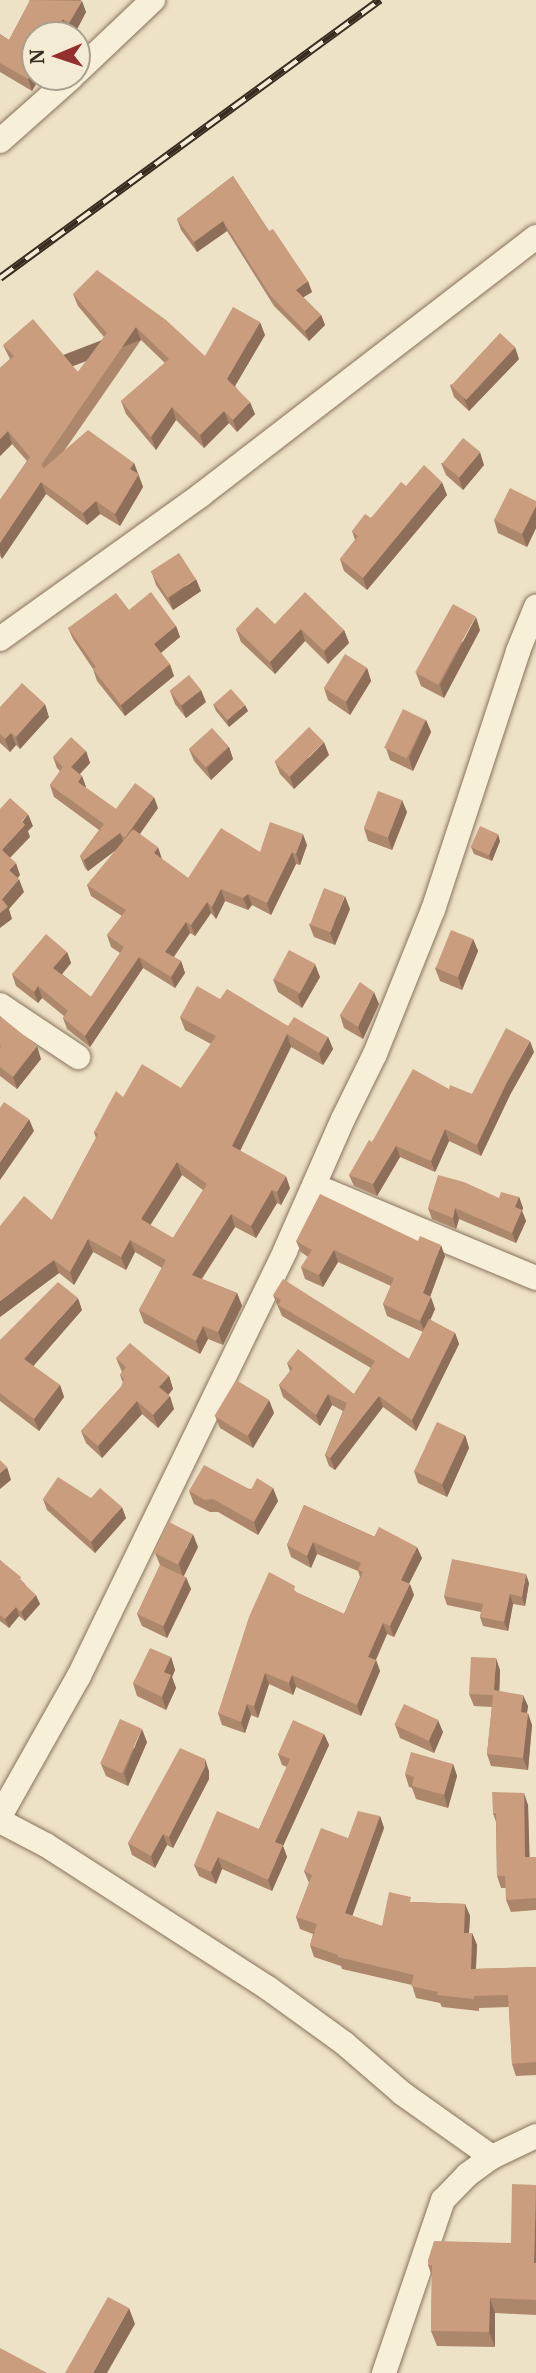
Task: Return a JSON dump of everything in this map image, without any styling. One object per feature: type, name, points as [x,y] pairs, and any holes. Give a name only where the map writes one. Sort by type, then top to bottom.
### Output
[{"type":"street","points":[[91,58],[146,2]]},
{"type":"street","points":[[0,141],[56,91]]},
{"type":"street","points":[[0,639],[201,495],[536,237]]},
{"type":"street","points":[[492,2157],[402,2094],[344,2043],[268,1988],[47,1845],[0,1818],[79,1676],[375,1054],[433,910],[518,651],[536,607]]},
{"type":"street","points":[[0,1005],[78,1056]]},
{"type":"street","points":[[314,1186],[536,1278]]},
{"type":"street","points":[[384,2373],[443,2200],[467,2175],[492,2157],[536,2136]]},
{"type":"building","points":[[30,0],[82,1],[70,21],[21,21],[21,75],[0,63],[0,34],[9,40]]},
{"type":"building","points":[[233,176],[269,231],[273,229],[308,281],[296,290],[321,315],[305,331],[270,295],[223,221],[194,242],[177,219]]},
{"type":"building","points":[[97,270],[166,320],[205,356],[233,307],[260,322],[227,379],[250,402],[233,420],[224,411],[200,435],[172,407],[151,437],[121,401],[169,359],[136,327],[41,465],[44,468],[88,430],[134,463],[130,469],[139,474],[115,514],[96,501],[83,513],[41,482],[0,543],[0,500],[30,457],[8,431],[0,439],[0,368],[14,356],[3,345],[33,319],[78,372],[107,333],[73,294]]},
{"type":"building","points":[[500,333],[515,347],[466,400],[451,386]]},
{"type":"building","points":[[463,438],[480,452],[459,477],[442,464]]},
{"type":"building","points":[[424,465],[442,482],[363,578],[340,559],[358,536],[352,531],[365,514],[371,518],[401,482],[406,486]]},
{"type":"building","points":[[510,488],[536,501],[522,534],[494,520]]},
{"type":"building","points":[[179,553],[196,579],[167,598],[150,572]]},
{"type":"building","points":[[151,592],[176,626],[154,644],[170,664],[121,705],[93,669],[96,667],[68,628],[116,593],[129,610]]},
{"type":"building","points":[[305,592],[344,630],[324,651],[301,629],[270,662],[236,629],[257,607],[275,624]]},
{"type":"building","points":[[453,604],[476,617],[438,685],[415,672]]},
{"type":"building","points":[[345,654],[367,668],[346,702],[324,688]]},
{"type":"building","points":[[189,675],[201,690],[182,705],[170,691]]},
{"type":"building","points":[[22,683],[45,704],[16,737],[11,733],[5,739],[0,734],[0,707]]},
{"type":"building","points":[[231,689],[245,705],[227,720],[214,704]]},
{"type":"building","points":[[403,709],[425,720],[407,759],[384,748]]},
{"type":"building","points":[[309,727],[324,742],[289,776],[274,762]]},
{"type":"building","points":[[212,728],[229,747],[206,767],[189,749]]},
{"type":"building","points":[[71,737],[86,751],[71,767],[82,776],[78,782],[116,809],[135,783],[154,797],[125,838],[120,833],[84,860],[80,856],[104,824],[50,785],[63,767],[53,757]]},
{"type":"building","points":[[378,791],[402,800],[388,838],[364,828]]},
{"type":"building","points":[[10,798],[28,814],[22,821],[25,825],[2,850],[16,863],[9,870],[19,879],[2,899],[8,907],[0,913],[0,809]]},
{"type":"building","points":[[270,822],[303,834],[296,854],[292,852],[267,903],[248,894],[243,898],[221,889],[212,907],[207,902],[191,925],[186,922],[165,952],[181,961],[171,977],[139,957],[85,1036],[63,1018],[68,1011],[38,986],[34,992],[12,974],[46,934],[67,952],[53,968],[91,997],[124,947],[107,935],[126,910],[87,885],[133,829],[158,847],[154,853],[188,878],[221,828],[260,852]]},
{"type":"building","points":[[480,826],[498,834],[489,855],[471,847]]},
{"type":"building","points":[[324,888],[345,896],[331,932],[310,924]]},
{"type":"building","points":[[451,930],[473,939],[458,977],[436,968]]},
{"type":"building","points":[[289,950],[315,964],[300,993],[274,979]]},
{"type":"building","points":[[360,982],[374,992],[358,1027],[340,1015]]},
{"type":"building","points":[[197,986],[220,999],[227,989],[288,1026],[294,1017],[328,1037],[319,1053],[287,1034],[232,1146],[286,1176],[277,1192],[272,1190],[251,1226],[231,1214],[192,1275],[237,1293],[218,1332],[203,1326],[196,1341],[139,1310],[166,1260],[130,1240],[121,1257],[88,1239],[70,1272],[54,1260],[0,1301],[0,1226],[24,1196],[52,1220],[98,1134],[94,1132],[116,1091],[123,1097],[142,1064],[181,1088],[216,1036],[180,1017]],"holes":[[[177,1162],[207,1184],[173,1238],[141,1219]]]},
{"type":"building","points":[[0,1016],[37,1046],[13,1077],[0,1067]]},
{"type":"building","points":[[506,1028],[530,1041],[477,1145],[445,1129],[431,1161],[396,1146],[373,1184],[349,1175],[369,1140],[372,1142],[413,1069],[449,1089],[450,1085],[472,1094]]},
{"type":"building","points":[[4,1102],[29,1119],[0,1162],[0,1108]]},
{"type":"building","points":[[438,1175],[464,1182],[499,1198],[501,1192],[519,1197],[515,1207],[522,1210],[512,1233],[455,1208],[453,1218],[428,1208]]},
{"type":"building","points":[[320,1194],[418,1241],[420,1236],[441,1245],[423,1293],[431,1297],[420,1321],[383,1304],[394,1278],[334,1250],[319,1275],[301,1267],[312,1250],[296,1241]]},
{"type":"building","points":[[283,1279],[409,1359],[429,1319],[455,1333],[412,1420],[379,1396],[330,1458],[325,1455],[347,1403],[328,1394],[316,1415],[279,1385],[293,1368],[287,1363],[298,1349],[354,1394],[375,1361],[278,1305],[281,1300],[273,1295]]},
{"type":"building","points":[[58,1282],[78,1298],[24,1359],[60,1385],[34,1419],[0,1393],[0,1340]]},
{"type":"building","points":[[130,1343],[169,1376],[159,1387],[170,1396],[153,1415],[137,1401],[98,1446],[81,1431],[121,1387],[124,1379],[120,1375],[126,1367],[116,1358]]},
{"type":"building","points":[[236,1380],[269,1400],[248,1436],[214,1416]]},
{"type":"building","points":[[437,1422],[465,1435],[442,1484],[414,1471]]},
{"type":"building","points":[[0,1460],[7,1467],[0,1473]]},
{"type":"building","points":[[204,1465],[251,1490],[257,1478],[273,1488],[254,1522],[213,1499],[205,1500],[189,1491]]},
{"type":"building","points":[[58,1477],[91,1498],[100,1488],[122,1507],[91,1542],[43,1499]]},
{"type":"building","points":[[304,1505],[374,1537],[379,1527],[417,1547],[401,1580],[410,1584],[390,1626],[383,1623],[368,1657],[376,1660],[357,1705],[292,1675],[289,1683],[265,1673],[254,1706],[247,1704],[241,1722],[218,1713],[249,1617],[269,1572],[295,1586],[294,1590],[298,1593],[344,1614],[363,1572],[358,1570],[361,1563],[313,1542],[307,1556],[287,1545]]},
{"type":"building","points":[[169,1522],[193,1534],[178,1565],[154,1552]]},
{"type":"building","points":[[452,1559],[526,1574],[522,1597],[510,1594],[504,1622],[480,1617],[483,1604],[444,1596]]},
{"type":"building","points":[[0,1560],[21,1577],[20,1580],[36,1595],[21,1612],[16,1607],[5,1619],[0,1615]]},
{"type":"building","points":[[160,1565],[186,1577],[163,1626],[137,1614]]},
{"type":"building","points":[[150,1648],[171,1657],[164,1672],[171,1675],[162,1697],[133,1683]]},
{"type":"building","points":[[471,1657],[496,1658],[494,1690],[523,1695],[521,1712],[528,1713],[523,1758],[487,1754],[493,1695],[469,1694]]},
{"type":"building","points":[[404,1704],[438,1720],[429,1741],[394,1725]]},
{"type":"building","points":[[120,1719],[142,1729],[122,1774],[100,1764]]},
{"type":"building","points":[[293,1720],[324,1734],[275,1842],[283,1845],[268,1880],[218,1857],[211,1872],[194,1865],[217,1811],[259,1829],[290,1759],[278,1754]]},
{"type":"building","points":[[180,1748],[205,1759],[205,1767],[169,1837],[163,1834],[151,1856],[128,1843]]},
{"type":"building","points":[[411,1752],[453,1764],[444,1795],[412,1786],[414,1777],[405,1774]]},
{"type":"building","points":[[492,1792],[524,1793],[525,1857],[536,1857],[536,1898],[506,1900],[505,1876],[497,1876],[496,1812],[493,1813]]},
{"type":"building","points":[[358,1811],[380,1816],[345,1913],[382,1926],[389,1892],[411,1897],[410,1902],[465,1904],[464,1933],[472,1933],[471,1969],[536,1967],[536,2062],[512,2064],[508,1995],[474,1996],[474,1999],[437,1995],[438,1992],[411,1986],[414,1975],[338,1957],[310,1945],[317,1924],[296,1917],[312,1875],[304,1871],[321,1828],[348,1838]]},
{"type":"building","points":[[512,2184],[536,2185],[536,2300],[490,2298],[489,2332],[431,2331],[432,2265],[428,2265],[428,2260],[434,2241],[511,2243]]},
{"type":"building","points":[[108,2297],[129,2308],[93,2373],[65,2373]]},
{"type":"building","points":[[0,2348],[47,2373],[0,2373]]},
{"type":"railway","points":[[0,278],[380,0]]}]
